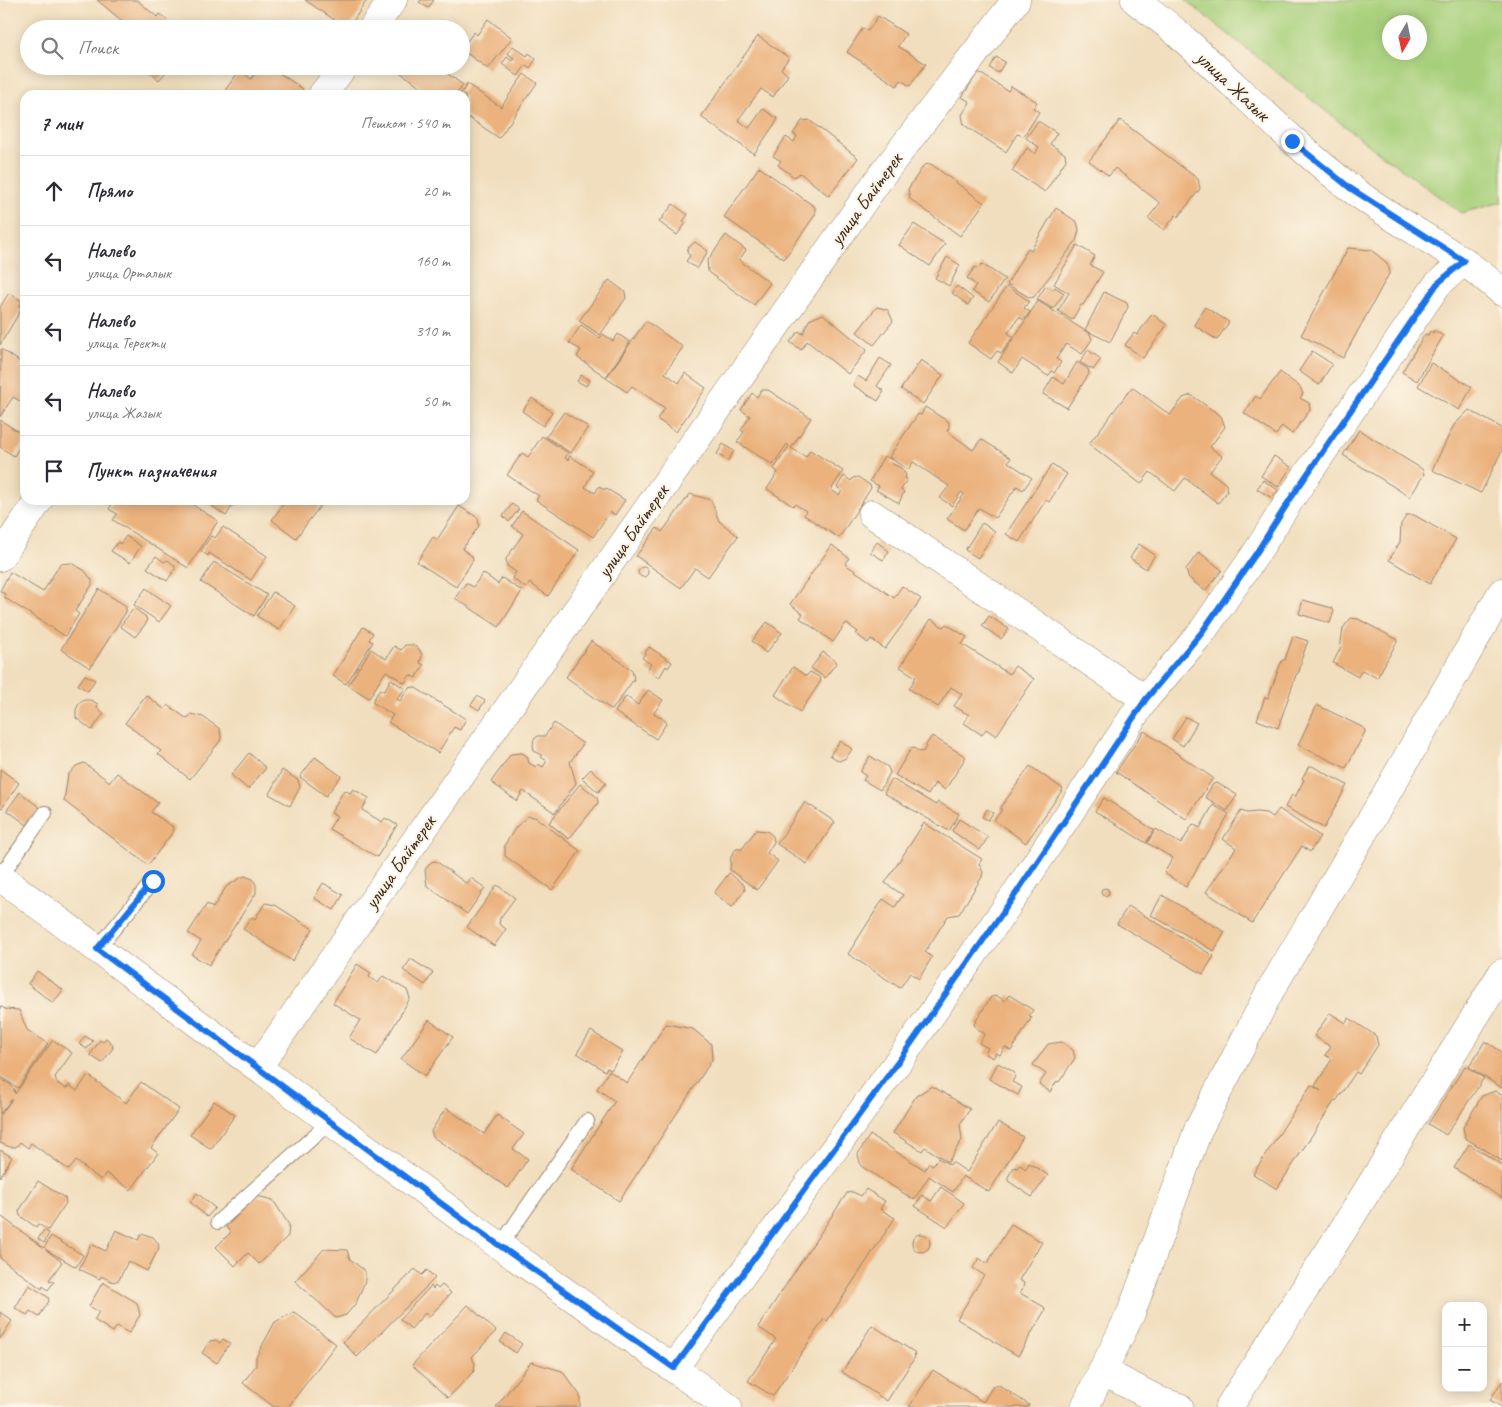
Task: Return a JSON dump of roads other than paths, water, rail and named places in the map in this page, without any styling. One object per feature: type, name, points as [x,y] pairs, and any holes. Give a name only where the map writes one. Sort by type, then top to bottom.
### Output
[{"type":"street","points":[[379,20],[393,0]]},
{"type":"street","name":"улица Байтерек","points":[[258,1068],[881,176],[1016,0]]},
{"type":"street","name":"улица Жазык","points":[[1135,0],[1175,32],[1232,83],[1292,141],[1350,188],[1464,261],[1502,292]]},
{"type":"street","points":[[326,90],[337,75]]},
{"type":"street","points":[[674,1368],[909,1047],[1017,892],[1146,699],[1202,632],[1437,284],[1464,261]]},
{"type":"street","points":[[0,558],[36,505]]},
{"type":"street","points":[[872,514],[1146,699]]},
{"type":"street","points":[[1084,1407],[1130,1313],[1198,1130],[1270,991],[1502,592]]},
{"type":"street","points":[[0,877],[500,1246],[674,1368],[696,1398],[728,1407]]},
{"type":"street","points":[[1229,1407],[1346,1225],[1502,973]]},
{"type":"street","points":[[1102,1371],[1160,1401],[1179,1407]]},
{"type":"lane","points":[[0,877],[45,813]]},
{"type":"lane","points":[[97,949],[153,881]]},
{"type":"lane","points":[[218,1222],[331,1121]]},
{"type":"lane","points":[[500,1246],[587,1121]]}]
